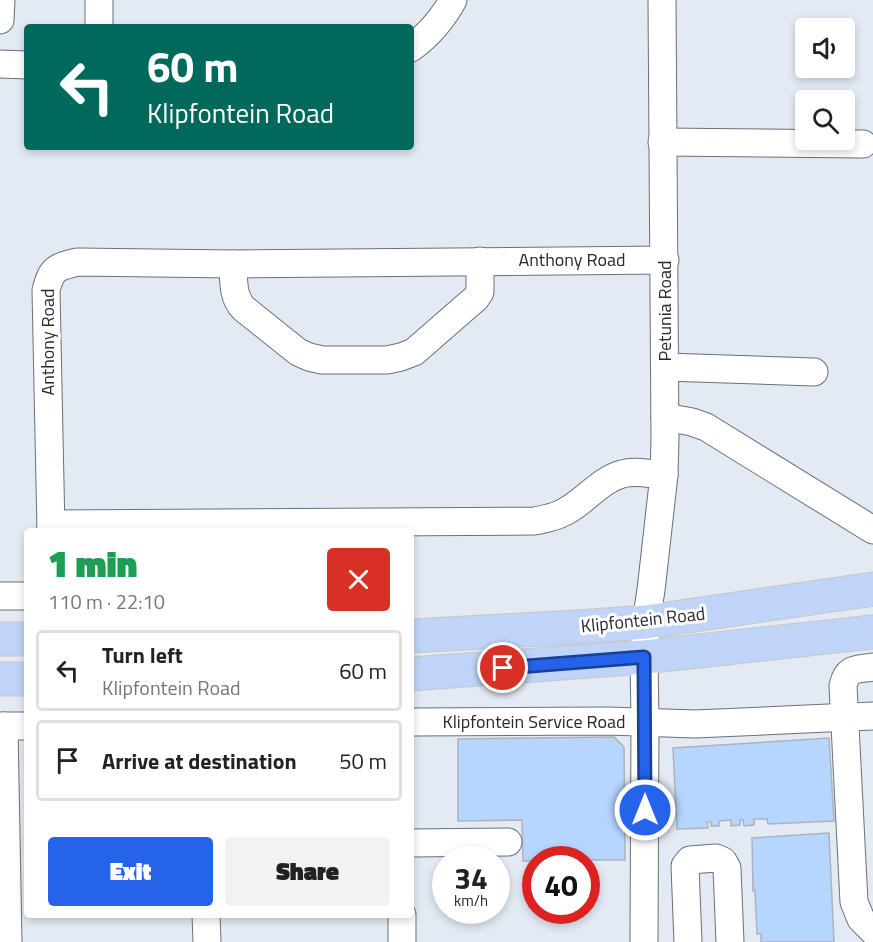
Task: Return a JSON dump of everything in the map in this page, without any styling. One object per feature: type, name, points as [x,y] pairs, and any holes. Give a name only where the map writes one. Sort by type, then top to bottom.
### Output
[{"type":"main road","name":"Klipfontein Road","points":[[414,636],[646,622],[873,590]]},
{"type":"main road","name":"Klipfontein Road","points":[[414,674],[644,657],[873,632]]},
{"type":"main road","points":[[0,639],[24,639]]},
{"type":"main road","points":[[0,679],[24,678]]},
{"type":"street","points":[[0,20],[1,0]]},
{"type":"street","points":[[99,0],[99,24]]},
{"type":"street","points":[[107,0],[107,24]]},
{"type":"street","points":[[414,46],[426,37],[453,0]]},
{"type":"street","name":"Petunia Road","points":[[644,942],[644,657],[646,622],[664,475],[665,260],[662,0]]},
{"type":"street","points":[[0,64],[24,65]]},
{"type":"street","points":[[662,142],[863,144]]},
{"type":"street","name":"Anthony Road","points":[[51,527],[45,290],[50,276],[61,266],[78,262],[233,264],[665,260]]},
{"type":"street","points":[[233,264],[237,302],[298,352],[322,360],[387,360],[414,352],[476,298],[480,292],[480,261]]},
{"type":"street","points":[[665,367],[814,372]]},
{"type":"street","points":[[665,417],[706,427],[873,530]]},
{"type":"street","points":[[51,527],[535,521],[559,515],[605,482],[621,474],[636,472],[664,475]]},
{"type":"street","points":[[0,596],[24,596]]},
{"type":"street","points":[[873,667],[849,672],[845,677],[843,690],[854,902],[861,919],[873,931]]},
{"type":"street","points":[[843,690],[873,685]]},
{"type":"street","name":"Klipfontein Service Road","points":[[414,722],[695,724],[873,716]]},
{"type":"street","points":[[8,942],[10,726]]},
{"type":"street","points":[[414,843],[508,842]]},
{"type":"street","points":[[688,942],[685,866],[694,859],[716,858],[723,861],[727,868],[730,942]]},
{"type":"street","points":[[206,918],[207,942]]},
{"type":"street","points":[[402,918],[402,942]]},
{"type":"building","points":[[614,737],[624,747],[625,860],[600,860],[600,846],[523,846],[522,820],[458,821],[458,739]]},
{"type":"building","points":[[829,738],[834,821],[768,824],[767,819],[754,819],[754,825],[744,826],[743,820],[740,820],[740,825],[731,826],[731,820],[719,821],[719,826],[711,826],[711,822],[707,822],[708,828],[677,829],[673,748]]},
{"type":"building","points":[[829,833],[834,942],[761,942],[761,934],[757,934],[755,890],[753,891],[752,838]]},
{"type":"route","points":[[503,668],[644,657],[645,810]]}]
